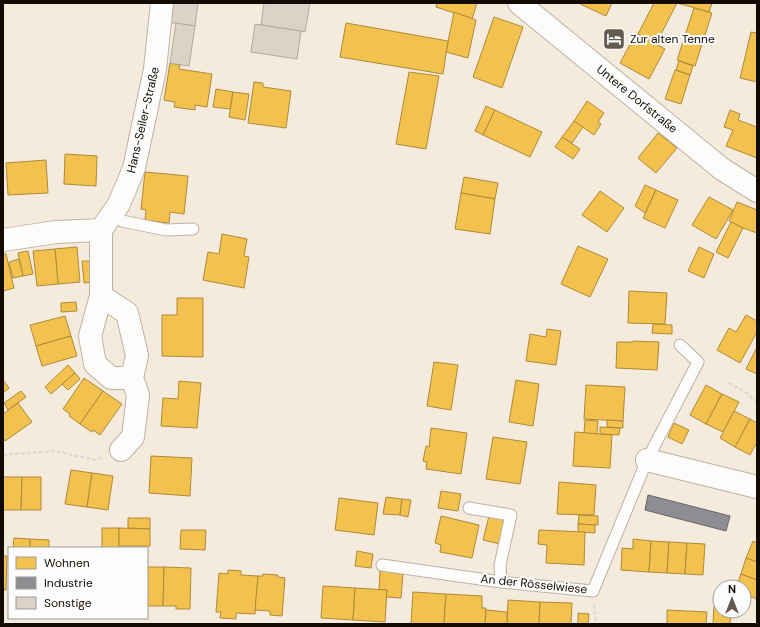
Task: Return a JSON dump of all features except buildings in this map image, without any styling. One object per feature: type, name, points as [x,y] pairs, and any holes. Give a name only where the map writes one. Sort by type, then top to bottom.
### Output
[{"type":"street","name":"Hans-Seiler-Straße","points":[[107,222],[119,204],[134,168],[155,69],[162,3]]},
{"type":"street","name":"Untere Dorfstraße","points":[[520,3],[722,169],[757,191]]},
{"type":"street","points":[[3,240],[107,222],[101,296],[90,336],[95,364],[111,378],[132,378]]},
{"type":"street","points":[[101,296],[127,313],[137,355],[132,378],[138,396],[133,437],[121,450]]},
{"type":"street","points":[[647,460],[757,488]]},
{"type":"lane","points":[[107,222],[122,221],[166,230],[194,229]]},
{"type":"lane","name":"An der Rösselwiese","points":[[382,565],[500,582],[593,590],[647,460],[698,362],[680,345]]},
{"type":"lane","points":[[469,508],[512,515],[500,565],[500,582]]},
{"type":"path","points":[[729,383],[744,391],[757,402]]},
{"type":"path","points":[[3,455],[54,451],[95,460],[121,450]]},
{"type":"place","name":"Zur alten Tenne","points":[[614,39]]}]
